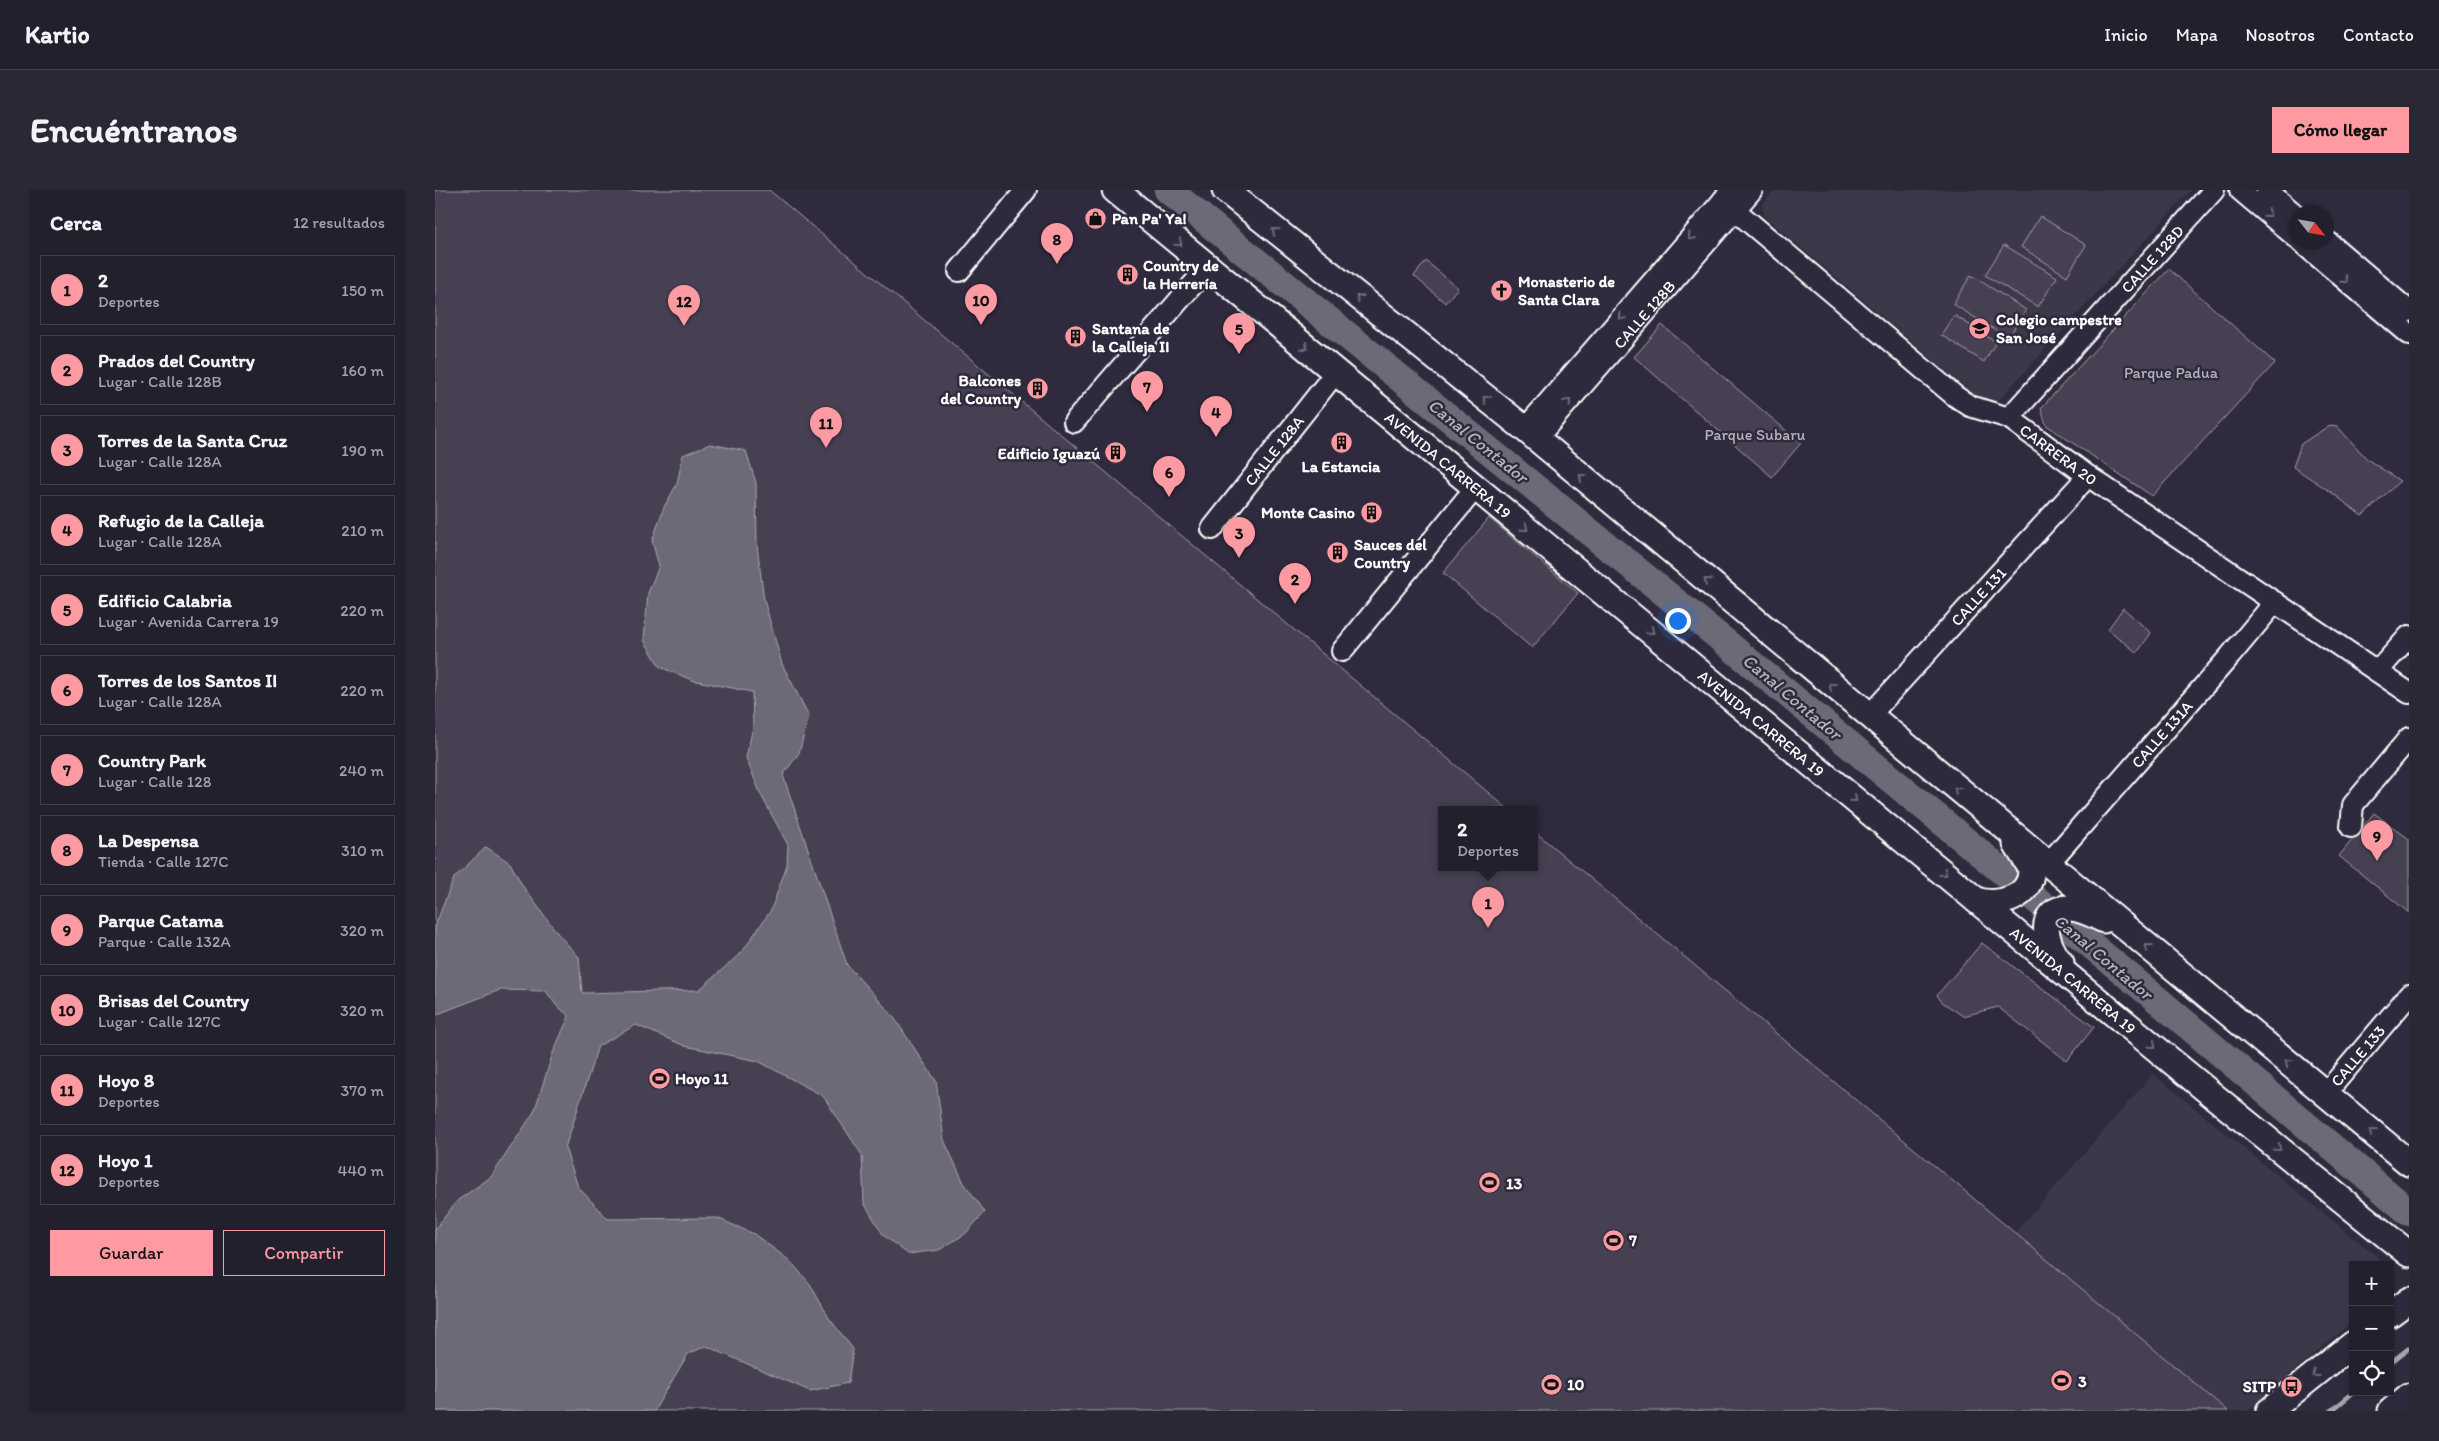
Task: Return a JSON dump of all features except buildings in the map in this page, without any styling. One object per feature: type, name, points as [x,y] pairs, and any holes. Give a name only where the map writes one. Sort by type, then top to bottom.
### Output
[{"type":"main road","name":"AVENIDA CARRERA 19","points":[[1115,190],[1475,487],[1988,901],[2086,991],[2409,1254]]},
{"type":"main road","points":[[1225,190],[1530,434],[1869,716],[1994,821],[2019,847],[2027,859],[2127,930],[2409,1163]]},
{"type":"main road","points":[[1988,901],[2017,896],[2039,868]]},
{"type":"main road","points":[[2086,991],[2059,961],[2048,944],[2045,929],[2052,916],[2058,911],[2073,908],[2091,913],[2127,930]]},
{"type":"main road","points":[[2394,1311],[2409,1300]]},
{"type":"main road","points":[[2269,1411],[2349,1347]]},
{"type":"main road","points":[[2391,1411],[2409,1396]]},
{"type":"street","points":[[959,271],[1026,190]]},
{"type":"street","name":"CALLE 128B","points":[[1530,434],[1730,200],[1752,190]]},
{"type":"street","name":"CALLE 128D","points":[[2009,418],[2214,190]]},
{"type":"street","points":[[2240,190],[2289,231]]},
{"type":"street","points":[[2267,190],[2289,209]]},
{"type":"street","name":"CARRERA 20","points":[[1730,200],[1955,396],[1970,406],[2009,418],[2088,476],[2409,693]]},
{"type":"street","points":[[2334,248],[2409,311]]},
{"type":"street","points":[[2310,250],[2409,334]]},
{"type":"street","points":[[1074,422],[1208,267]]},
{"type":"street","name":"CALLE 128A","points":[[1212,529],[1336,372]]},
{"type":"street","name":"CALLE 131","points":[[1869,716],[2088,476]]},
{"type":"street","points":[[1342,651],[1475,487]]},
{"type":"street","name":"CALLE 131A","points":[[2039,868],[2230,656],[2275,602]]},
{"type":"street","points":[[2378,671],[2409,636]]},
{"type":"street","points":[[2351,827],[2353,805],[2409,738]]},
{"type":"street","name":"CALLE 133","points":[[2326,1093],[2409,995]]},
{"type":"shaded area","name":"Colegio campestre San José","points":[[1775,190],[2191,190],[1997,402],[1979,399],[1764,216],[1762,205]]},
{"type":"shaded area","points":[[710,444],[746,451],[756,483],[757,545],[764,600],[782,664],[809,716],[799,753],[783,775],[847,965],[893,1016],[936,1081],[944,1140],[964,1183],[985,1212],[965,1234],[939,1250],[908,1254],[884,1236],[864,1203],[862,1155],[823,1096],[758,1061],[685,1046],[636,1025],[598,1046],[565,1148],[578,1187],[608,1219],[717,1218],[754,1234],[790,1261],[810,1284],[829,1318],[853,1349],[848,1383],[810,1391],[706,1346],[688,1354],[654,1411],[435,1411],[435,1229],[458,1200],[491,1177],[534,1112],[553,1053],[569,1016],[556,1005],[546,991],[500,990],[435,1015],[435,926],[454,878],[486,847],[510,863],[524,888],[558,934],[579,957],[582,993],[699,990],[742,952],[771,910],[787,865],[788,845],[761,795],[746,758],[753,727],[752,692],[692,680],[660,667],[644,640],[648,593],[659,566],[652,541],[664,507],[677,484],[683,455]]},
{"type":"shaded area","points":[[2153,1074],[2382,1261],[2349,1261],[2349,1324],[2247,1411],[2228,1411],[2014,1234]]},
{"type":"green space","points":[[435,190],[769,190],[1504,806],[1438,806],[1438,871],[1538,871],[1538,834],[2228,1411],[435,1411]]},
{"type":"green space","points":[[2040,216],[2086,245],[2067,276],[2021,247]]},
{"type":"green space","points":[[2004,245],[2057,277],[2038,307],[1985,275]]},
{"type":"green space","points":[[1426,261],[1458,288],[1445,303],[1414,276]]},
{"type":"green space","name":"Parque Padua","points":[[2169,269],[2275,363],[2152,496],[2046,425],[2041,408]]},
{"type":"green space","points":[[1971,275],[2026,310],[2008,338],[1953,304]]},
{"type":"green space","points":[[1954,315],[1996,342],[1984,362],[1941,335]]},
{"type":"green space","name":"Parque Subaru","points":[[1662,325],[1801,443],[1772,477],[1634,357]]},
{"type":"green space","points":[[2330,425],[2337,426],[2367,459],[2400,481],[2362,516],[2331,492],[2293,467],[2301,444]]},
{"type":"green space","points":[[1489,518],[1578,593],[1532,648],[1443,573]]},
{"type":"green space","points":[[2123,608],[2151,633],[2137,653],[2108,629]]},
{"type":"green space","points":[[2374,813],[2409,839],[2409,913],[2339,856]]},
{"type":"green space","points":[[1982,943],[2094,1027],[2067,1061],[1998,1007],[1963,1016],[1942,1002],[1937,995]]},
{"type":"waterway","name":"Canal Contador","points":[[1168,190],[1730,646],[2160,1002],[2409,1212]]},
{"type":"waterway","points":[[2394,1360],[2409,1348]]},
{"type":"waterway","points":[[2331,1411],[2349,1396]]},
{"type":"place","name":"Pan Pa' Ya!","points":[[1096,218]]},
{"type":"place","name":"La Despensa","points":[[1057,264]]},
{"type":"place","name":"Country de la Herrería","points":[[1127,274]]},
{"type":"place","name":"Monasterio de Santa Clara","points":[[1502,290]]},
{"type":"place","name":"Brisas del Country","points":[[981,325]]},
{"type":"place","name":"Hoyo 1","points":[[684,326]]},
{"type":"place","name":"Colegio campestre San José","points":[[1980,328]]},
{"type":"place","name":"Santana de la Calleja II","points":[[1076,337]]},
{"type":"place","name":"Edificio Calabria","points":[[1239,354]]},
{"type":"place","name":"Balcones del Country","points":[[1037,389]]},
{"type":"place","name":"Country Park","points":[[1147,412]]},
{"type":"place","name":"Refugio de la Calleja","points":[[1216,437]]},
{"type":"place","name":"La Estancia","points":[[1341,442]]},
{"type":"place","name":"Hoyo 8","points":[[826,448]]},
{"type":"place","name":"Edificio Iguazú","points":[[1116,453]]},
{"type":"place","name":"Torres de los Santos II","points":[[1169,497]]},
{"type":"place","name":"Monte Casino","points":[[1371,512]]},
{"type":"place","name":"Sauces del Country","points":[[1338,553]]},
{"type":"place","name":"Torres de la Santa Cruz","points":[[1239,558]]},
{"type":"place","name":"Prados del Country","points":[[1295,604]]},
{"type":"place","name":"Parque Catama","points":[[2377,861]]},
{"type":"place","name":"2","points":[[1488,928]]},
{"type":"place","name":"Hoyo 11","points":[[659,1078]]},
{"type":"place","name":"13","points":[[1490,1183]]},
{"type":"place","name":"7","points":[[1613,1240]]},
{"type":"place","name":"3","points":[[2062,1381]]},
{"type":"place","name":"10","points":[[1551,1384]]},
{"type":"place","name":"SITP","points":[[2292,1386]]}]
